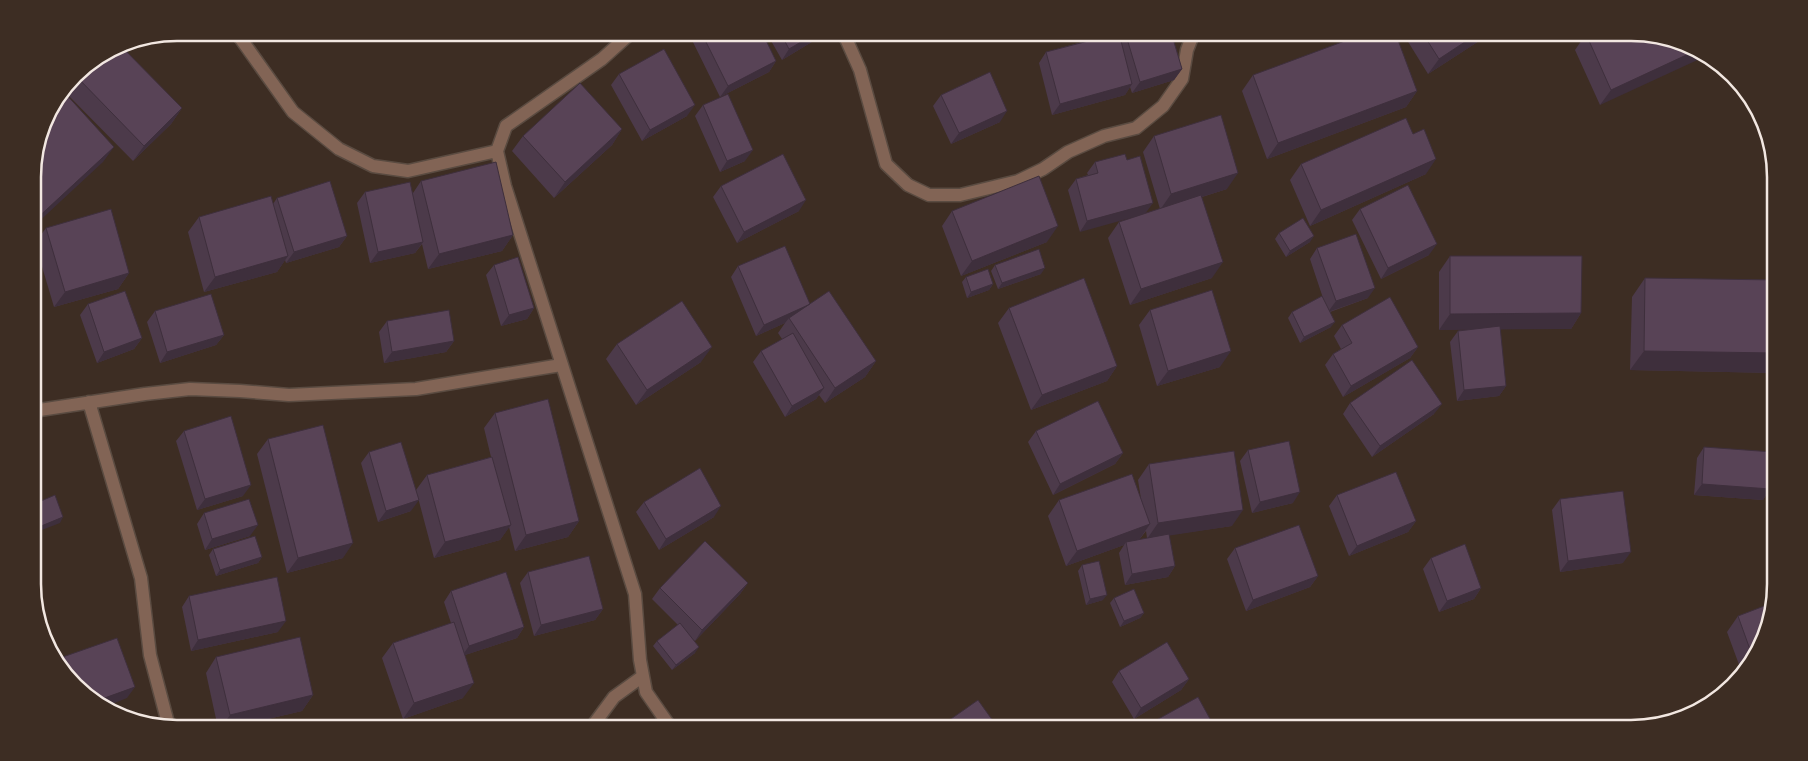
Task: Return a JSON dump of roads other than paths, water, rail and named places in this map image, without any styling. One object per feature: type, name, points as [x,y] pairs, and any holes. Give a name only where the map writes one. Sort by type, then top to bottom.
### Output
[{"type":"street","points":[[242,41],[293,112],[339,149],[373,166],[408,171],[497,151]]},
{"type":"street","points":[[622,41],[602,59],[506,126],[497,151],[505,186],[634,594],[646,692],[665,720]]},
{"type":"street","points":[[847,41],[860,70],[886,164],[908,185],[929,195],[960,195],[1018,181],[1043,169],[1068,152],[1104,136],[1136,128],[1163,106],[1182,79],[1192,41]]},
{"type":"street","points":[[41,410],[190,390],[240,391],[289,395],[416,389],[561,365]]},
{"type":"street","points":[[89,402],[140,578],[150,655],[167,719]]},
{"type":"street","points":[[597,720],[614,697],[643,676]]}]
